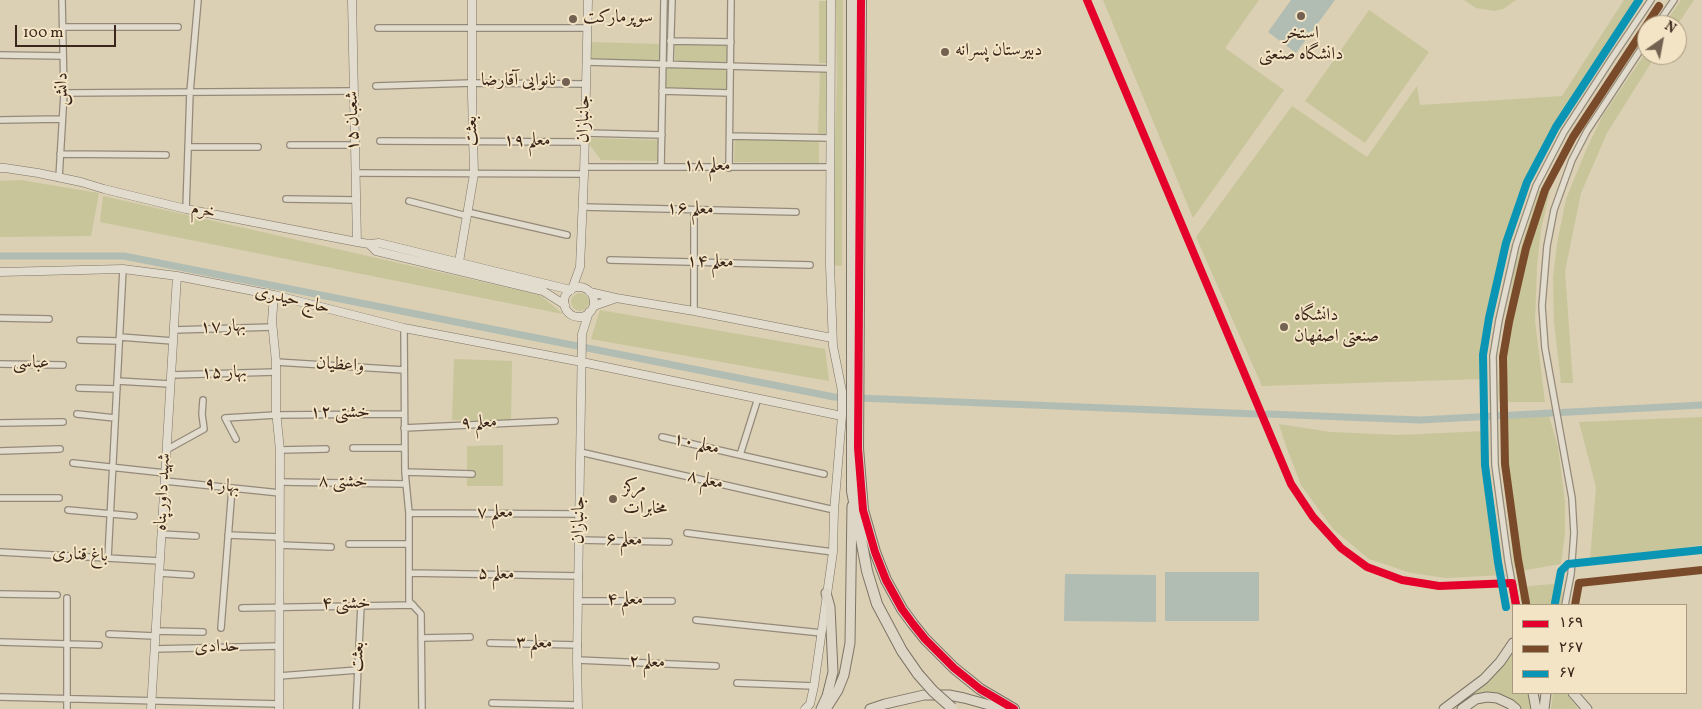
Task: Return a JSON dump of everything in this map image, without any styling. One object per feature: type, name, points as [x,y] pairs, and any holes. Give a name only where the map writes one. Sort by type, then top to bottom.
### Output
[{"type":"highway","points":[[852,0],[855,354]]},
{"type":"highway","points":[[861,0],[855,354],[848,410],[852,491],[867,571],[878,604],[902,651],[918,674],[932,691],[953,709]]},
{"type":"highway","points":[[848,410],[858,448],[864,510],[874,552],[886,580],[913,624],[939,654],[980,689],[1014,709]]},
{"type":"main road","points":[[826,709],[833,699],[844,675],[850,644],[852,491]]},
{"type":"main road","points":[[821,709],[827,696],[833,672],[830,607],[826,593]]},
{"type":"main road","points":[[1444,709],[1484,679],[1500,662],[1512,644]]},
{"type":"main road","points":[[1532,694],[1536,709]]},
{"type":"main road","points":[[1544,709],[1546,694]]},
{"type":"main road","points":[[1574,694],[1587,709]]},
{"type":"main road","points":[[870,709],[924,695],[949,695],[983,702],[1004,709]]},
{"type":"main road","points":[[1462,709],[1476,699],[1497,698],[1516,709]]},
{"type":"street","name":"دانش","points":[[59,178],[64,93],[62,0]]},
{"type":"street","points":[[186,209],[190,92],[198,0]]},
{"type":"street","name":"۱۵ شعبان","points":[[352,0],[357,242]]},
{"type":"street","name":"بعثت","points":[[459,262],[474,174],[472,0]]},
{"type":"street","name":"جانبازان","points":[[580,267],[588,0]]},
{"type":"street","points":[[661,167],[664,0]]},
{"type":"street","points":[[670,63],[672,0]]},
{"type":"street","points":[[730,168],[731,0]]},
{"type":"street","points":[[805,709],[810,704],[822,633],[833,552],[834,511],[848,410],[842,391],[832,338],[830,265],[831,0]]},
{"type":"street","points":[[1516,604],[1495,466],[1493,356],[1499,320],[1516,245],[1536,186],[1564,132],[1610,59],[1651,0]]},
{"type":"street","points":[[1664,15],[1674,0]]},
{"type":"street","points":[[63,27],[178,27]]},
{"type":"street","points":[[378,28],[587,28]]},
{"type":"street","points":[[670,41],[731,42]]},
{"type":"street","points":[[0,55],[63,56]]},
{"type":"street","points":[[1565,604],[1571,574],[1574,533],[1572,498],[1545,348],[1542,306],[1547,246],[1554,210],[1572,160],[1587,131],[1637,55]]},
{"type":"street","points":[[586,62],[830,69]]},
{"type":"street","points":[[376,86],[586,84]]},
{"type":"street","points":[[64,93],[353,91]]},
{"type":"street","points":[[662,91],[730,93]]},
{"type":"street","points":[[0,120],[62,119]]},
{"type":"street","points":[[585,133],[662,135]]},
{"type":"street","points":[[730,136],[830,138]]},
{"type":"street","name":"معلم ۱۹","points":[[380,140],[585,142]]},
{"type":"street","points":[[290,145],[354,145]]},
{"type":"street","points":[[188,147],[258,147]]},
{"type":"street","points":[[60,154],[166,155]]},
{"type":"street","name":"خرم","points":[[0,164],[186,209],[357,242],[379,243],[459,262],[543,287],[565,305]]},
{"type":"street","name":"معلم ۱۸","points":[[355,173],[474,174],[661,167],[830,167]]},
{"type":"street","name":"خرم","points":[[0,168],[38,173]]},
{"type":"street","points":[[286,199],[356,200]]},
{"type":"street","points":[[409,201],[567,235]]},
{"type":"street","name":"معلم ۱۶","points":[[583,207],[796,212]]},
{"type":"street","points":[[694,210],[694,311]]},
{"type":"street","name":"خرم","points":[[369,244],[376,251],[543,287],[571,289]]},
{"type":"street","name":"معلم ۱۴","points":[[610,260],[810,265]]},
{"type":"street","points":[[580,267],[566,296],[565,305],[582,334]]},
{"type":"street","points":[[580,267],[589,291],[593,296],[592,309],[582,334]]},
{"type":"street","points":[[108,558],[123,269]]},
{"type":"street","name":"حاج حیدری","points":[[0,272],[123,269],[177,276],[274,295],[404,328],[758,398],[848,410]]},
{"type":"street","name":"شهید داورپناه","points":[[151,705],[177,276]]},
{"type":"street","points":[[571,289],[581,287],[616,298],[832,338]]},
{"type":"street","points":[[0,697],[67,698],[151,705],[279,707],[280,450],[276,414],[276,362],[273,327],[274,295]]},
{"type":"street","points":[[570,313],[583,316],[592,309],[616,298]]},
{"type":"street","points":[[0,318],[49,318]]},
{"type":"street","name":"بهار ۱۷","points":[[174,330],[273,327]]},
{"type":"street","points":[[404,328],[404,448],[411,574],[409,601],[421,614],[422,709]]},
{"type":"street","name":"جانبازان","points":[[578,707],[577,660],[582,334]]},
{"type":"street","points":[[80,340],[173,341]]},
{"type":"street","name":"واعظیان","points":[[276,362],[404,370]]},
{"type":"street","name":"عباسی","points":[[0,364],[63,365]]},
{"type":"street","name":"بهار ۱۵","points":[[171,375],[276,372]]},
{"type":"street","points":[[117,381],[170,384]]},
{"type":"street","points":[[79,388],[117,390]]},
{"type":"street","points":[[740,455],[758,398]]},
{"type":"street","points":[[166,450],[204,429],[203,400]]},
{"type":"street","points":[[77,414],[115,418]]},
{"type":"street","name":"خشتی ۱۲","points":[[236,439],[226,418],[276,414],[404,414]]},
{"type":"street","name":"معلم ۹","points":[[404,428],[555,421]]},
{"type":"street","points":[[0,423],[63,422]]},
{"type":"street","name":"معلم ۱۰","points":[[662,437],[824,474]]},
{"type":"street","points":[[280,450],[326,448]]},
{"type":"street","points":[[353,448],[404,448]]},
{"type":"street","points":[[0,451],[60,449]]},
{"type":"street","name":"معلم ۸","points":[[580,452],[830,509]]},
{"type":"street","name":"بهار ۹","points":[[73,463],[232,488],[280,493]]},
{"type":"street","points":[[405,472],[472,474]]},
{"type":"street","name":"خشتی ۸","points":[[280,482],[406,484]]},
{"type":"street","points":[[221,628],[232,488]]},
{"type":"street","points":[[0,498],[59,498]]},
{"type":"street","points":[[68,510],[134,516]]},
{"type":"street","name":"معلم ۷","points":[[409,513],[580,514]]},
{"type":"street","points":[[687,533],[833,552]]},
{"type":"street","points":[[161,534],[196,536]]},
{"type":"street","points":[[228,535],[331,547]]},
{"type":"street","name":"معلم ۶","points":[[579,540],[669,542]]},
{"type":"street","points":[[349,544],[409,544]]},
{"type":"street","name":"باغ قناری","points":[[0,552],[160,560]]},
{"type":"street","points":[[159,573],[190,575]]},
{"type":"street","name":"معلم ۵","points":[[411,574],[579,576]]},
{"type":"street","points":[[0,594],[57,595]]},
{"type":"street","points":[[66,709],[67,598]]},
{"type":"street","name":"معلم ۴","points":[[578,601],[672,602]]},
{"type":"street","name":"بعثت","points":[[356,709],[362,605]]},
{"type":"street","name":"خشتی ۴","points":[[242,608],[413,605]]},
{"type":"street","points":[[696,620],[822,633]]},
{"type":"street","points":[[110,634],[203,632]]},
{"type":"street","points":[[421,638],[470,637]]},
{"type":"street","points":[[0,642],[99,645]]},
{"type":"street","name":"معلم ۳","points":[[490,643],[578,646]]},
{"type":"street","name":"حدادی","points":[[154,649],[279,646]]},
{"type":"street","name":"معلم ۲","points":[[577,660],[716,666]]},
{"type":"street","points":[[279,676],[358,670]]},
{"type":"street","points":[[737,683],[814,686]]},
{"type":"street","points":[[492,704],[578,707]]},
{"type":"shaded area","points":[[836,0],[843,0],[842,266],[830,265],[837,82]]},
{"type":"shaded area","points":[[1103,0],[1259,0],[1225,48],[1284,90],[1193,218]]},
{"type":"shaded area","name":"استخر دانشگاه صنعتی","points":[[1291,0],[1335,0],[1296,53],[1268,32]]},
{"type":"shaded area","points":[[1464,0],[1516,0],[1503,9],[1494,11],[1476,8]]},
{"type":"shaded area","points":[[1624,0],[1641,0],[1597,64],[1558,127],[1527,186],[1506,246],[1492,303],[1483,379],[1262,386],[1196,237],[1292,106],[1367,157],[1417,86],[1420,105],[1562,96]]},
{"type":"shaded area","points":[[1681,0],[1694,0],[1684,15],[1671,15]]},
{"type":"shaded area","points":[[819,1],[827,1],[827,63],[819,63]]},
{"type":"shaded area","points":[[1369,10],[1429,52],[1365,143],[1305,101]]},
{"type":"shaded area","points":[[591,42],[659,44],[659,62],[590,60]]},
{"type":"shaded area","points":[[675,44],[729,45],[728,63],[675,62]]},
{"type":"shaded area","points":[[1637,65],[1650,65],[1607,133],[1581,193],[1565,271],[1573,383],[1561,383],[1554,322],[1553,277],[1557,244],[1566,199],[1603,115]]},
{"type":"shaded area","points":[[666,68],[727,69],[727,89],[665,88]]},
{"type":"shaded area","points":[[820,71],[827,71],[826,134],[818,133]]},
{"type":"shaded area","points":[[590,138],[658,140],[657,161],[601,160],[589,144]]},
{"type":"shaded area","points":[[735,139],[819,140],[819,163],[734,162]]},
{"type":"shaded area","points":[[20,180],[99,193],[91,236],[0,237],[0,181]]},
{"type":"shaded area","points":[[1550,190],[1541,230],[1537,266],[1535,321],[1545,402],[1499,402],[1498,388],[1504,332],[1515,266],[1539,191]]},
{"type":"shaded area","points":[[103,196],[540,295],[563,314],[100,222]]},
{"type":"shaded area","points":[[576,293],[584,293],[589,298],[587,309],[576,311],[571,306],[571,298]]},
{"type":"shaded area","points":[[600,310],[825,349],[829,381],[591,339]]},
{"type":"shaded area","points":[[454,359],[512,361],[511,422],[452,420]]},
{"type":"shaded area","points":[[1549,416],[1558,447],[1565,502],[1565,534],[1561,564],[1520,571],[1514,567],[1504,479],[1500,418]]},
{"type":"shaded area","points":[[1702,417],[1702,545],[1590,560],[1596,487],[1579,422]]},
{"type":"shaded area","points":[[1279,424],[1331,432],[1399,435],[1486,431],[1489,491],[1503,575],[1446,578],[1411,573],[1369,559],[1333,529],[1301,485]]},
{"type":"shaded area","points":[[503,445],[503,486],[467,486],[467,446]]},
{"type":"shaded area","points":[[1165,572],[1259,572],[1259,621],[1165,621]]},
{"type":"shaded area","points":[[1065,574],[1156,575],[1156,622],[1064,621]]},
{"type":"shaded area","points":[[1554,584],[1560,586],[1563,593],[1561,604],[1522,604],[1520,597],[1523,590],[1529,586]]},
{"type":"shaded area","points":[[1512,652],[1512,694],[1530,694],[1533,709],[1522,709],[1504,695],[1489,692],[1479,694],[1456,709],[1448,709],[1487,680],[1503,666]]},
{"type":"shaded area","points":[[1553,694],[1567,694],[1578,709],[1551,709]]},
{"type":"waterway","points":[[0,256],[124,256],[834,397],[1256,414]]},
{"type":"waterway","points":[[1268,414],[1420,420],[1702,405]]},
{"type":"transit line","name":"۱۶۹","points":[[861,0],[858,448],[863,510],[875,552],[886,580],[902,609],[913,624],[954,668],[980,689],[1014,709]]},
{"type":"transit line","name":"۱۶۹","points":[[1087,0],[1291,484],[1313,517],[1341,548],[1367,567],[1402,580],[1439,586],[1512,583],[1516,604]]},
{"type":"transit line","name":"۶۷","points":[[1506,607],[1485,465],[1483,355],[1489,318],[1506,243],[1527,182],[1556,127],[1639,0]]},
{"type":"transit line","name":"۲۶۷","points":[[1526,603],[1505,464],[1503,357],[1509,322],[1526,248],[1545,190],[1573,137],[1659,6]]},
{"type":"transit line","name":"۶۷","points":[[1555,603],[1561,571],[1568,564],[1701,550]]},
{"type":"transit line","name":"۲۶۷","points":[[1575,604],[1579,583],[1702,570]]},
{"type":"place","name":"استخر دانشگاه صنعتی","points":[[1301,16]]},
{"type":"place","name":"سوپرمارکت","points":[[573,19]]},
{"type":"place","name":"دبیرستان پسرانه","points":[[945,52]]},
{"type":"place","name":"نانوایی آقارضا","points":[[566,82]]},
{"type":"place","name":"دانشگاه صنعتی اصفهان","points":[[1284,327]]},
{"type":"place","name":"مرکز مخابرات","points":[[613,499]]}]
